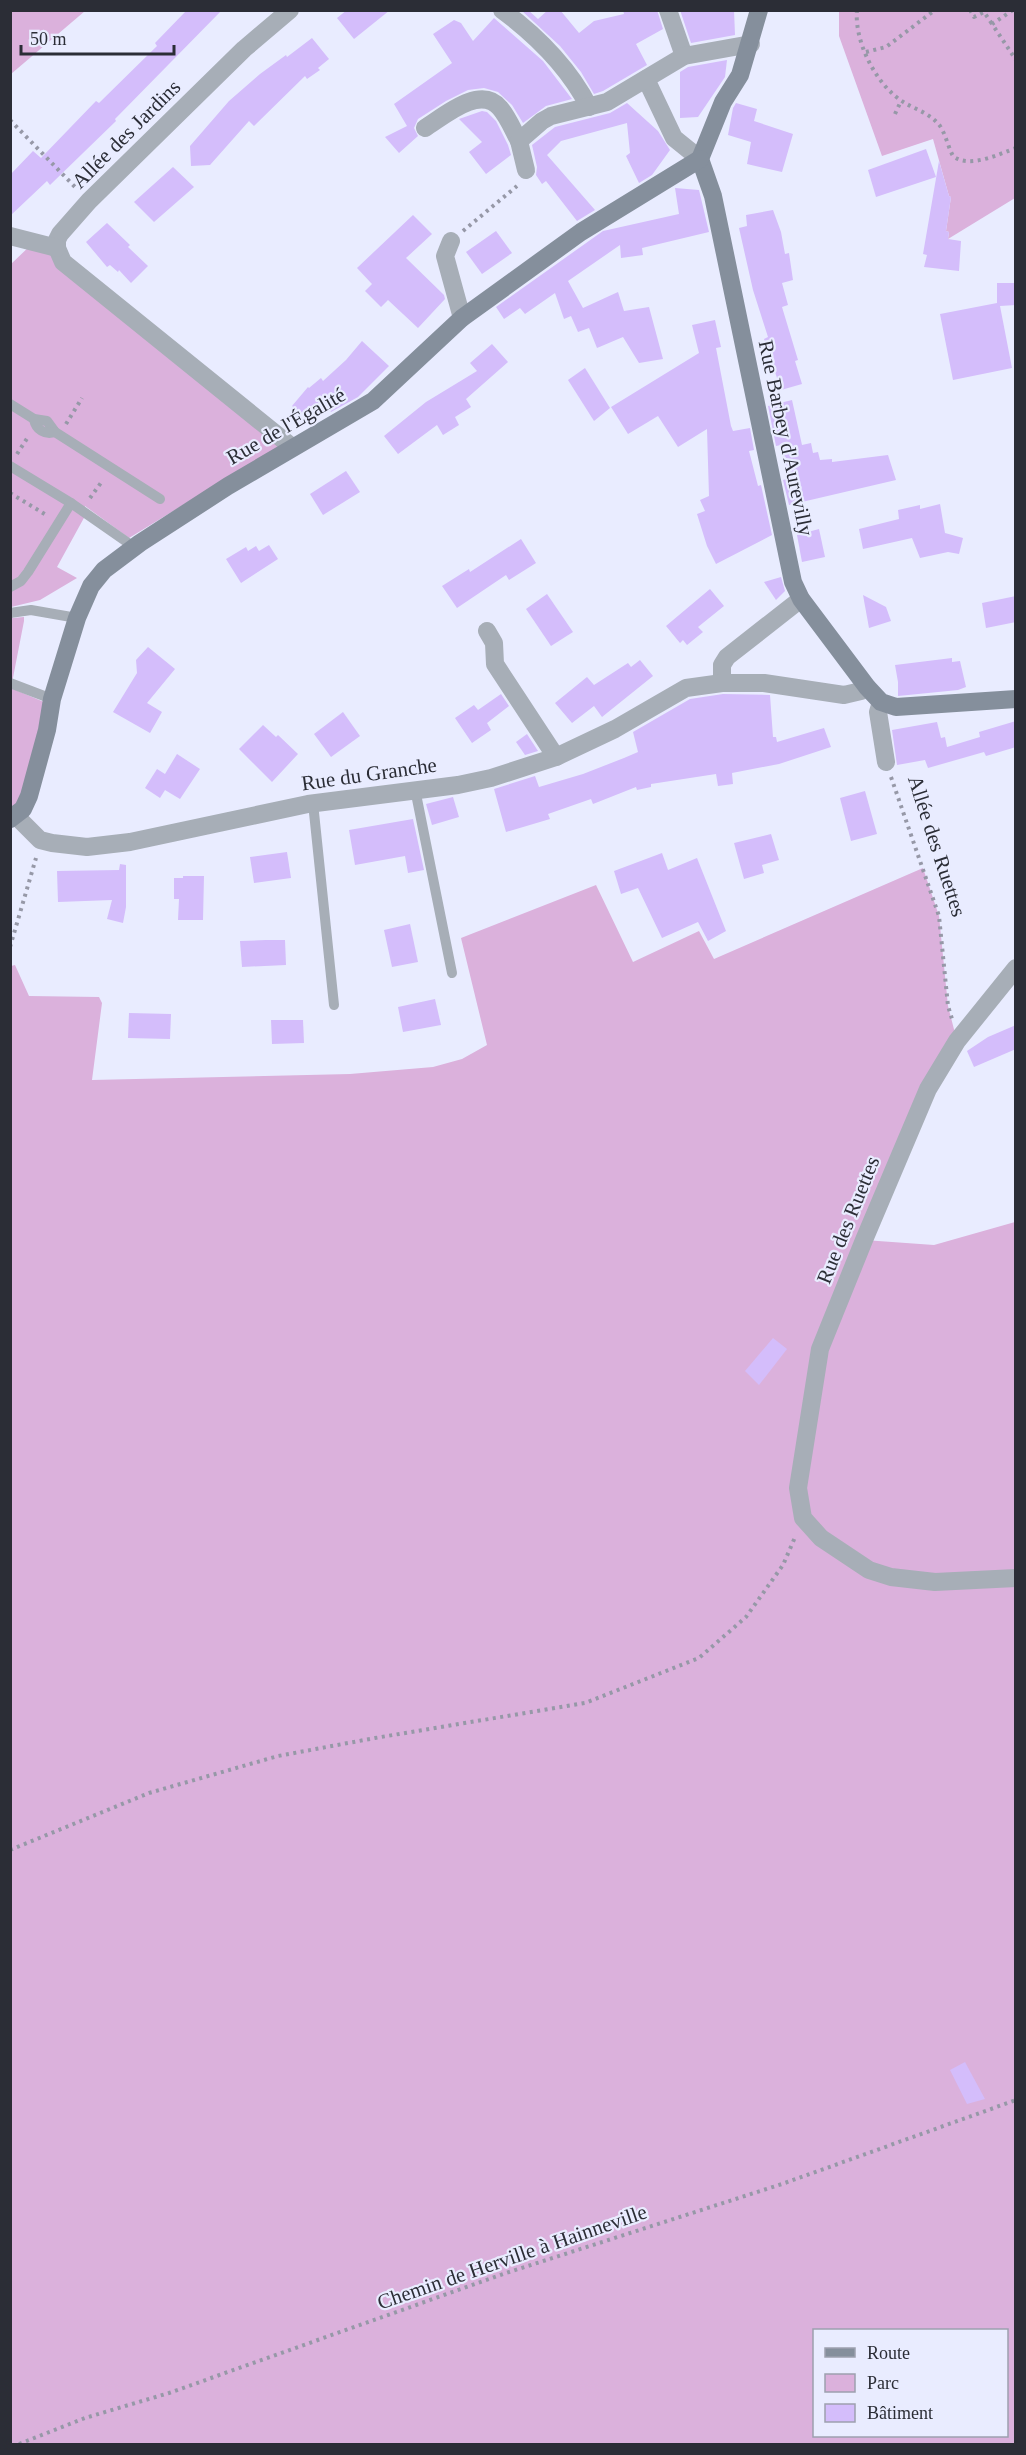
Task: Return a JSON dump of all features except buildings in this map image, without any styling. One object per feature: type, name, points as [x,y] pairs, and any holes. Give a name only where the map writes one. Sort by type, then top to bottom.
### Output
[{"type":"street","name":"Allée des Jardins","points":[[57,248],[60,234],[89,201],[244,49],[290,10]]},
{"type":"street","points":[[502,10],[536,38],[578,84],[589,107]]},
{"type":"street","points":[[668,10],[684,56]]},
{"type":"street","points":[[646,79],[674,138],[700,159],[723,102],[740,75],[751,44],[759,10]]},
{"type":"street","points":[[519,141],[551,116],[615,98],[684,56],[751,44]]},
{"type":"street","points":[[425,128],[469,101],[480,99],[492,102],[500,107],[519,141],[526,170]]},
{"type":"street","name":"Rue de l'Égalité","points":[[13,817],[22,809],[29,796],[43,746],[52,699],[77,618],[97,577],[134,547],[292,447],[374,400],[462,318],[582,232],[700,159]]},
{"type":"street","name":"Rue Barbey d'Aurevilly","points":[[700,159],[713,196],[793,582],[801,599],[867,687],[881,702]]},
{"type":"street","points":[[10,236],[57,248],[63,262],[292,447]]},
{"type":"street","points":[[451,241],[445,256],[462,318]]},
{"type":"street","points":[[722,683],[722,665],[727,657],[801,599]]},
{"type":"street","points":[[487,631],[494,643],[495,664],[556,757]]},
{"type":"street","name":"Rue du Granche","points":[[40,840],[71,846],[107,845],[151,838],[313,803],[492,778],[556,757],[615,729],[680,690],[722,683],[764,683],[844,695],[861,691],[867,687]]},
{"type":"street","points":[[881,702],[896,707],[1016,699]]},
{"type":"street","name":"Allée des Ruettes","points":[[881,702],[878,712],[886,762]]},
{"type":"street","points":[[13,817],[40,840]]},
{"type":"street","name":"Rue des Ruettes","points":[[803,1518],[798,1488],[820,1349],[927,1089],[957,1041],[1016,968]]},
{"type":"street","points":[[803,1518],[821,1538],[846,1556],[869,1570],[891,1577],[935,1582],[1016,1578]]},
{"type":"lane","points":[[10,404],[35,422],[47,421],[57,433],[160,499]]},
{"type":"lane","points":[[10,466],[70,503],[134,547]]},
{"type":"lane","points":[[10,587],[24,578],[70,503]]},
{"type":"lane","points":[[10,613],[31,610],[77,618]]},
{"type":"lane","points":[[10,683],[52,699]]},
{"type":"lane","points":[[415,789],[452,973]]},
{"type":"lane","points":[[313,803],[334,1005]]},
{"type":"path","points":[[857,10],[859,32],[866,52],[885,88],[901,101],[931,117],[940,126],[950,151],[957,159],[965,161],[985,158],[1016,148]]},
{"type":"path","points":[[866,52],[880,50],[892,44],[935,10]]},
{"type":"path","points":[[970,10],[974,17],[984,12],[1016,60]]},
{"type":"path","points":[[992,24],[1013,10]]},
{"type":"path","points":[[895,114],[901,101]]},
{"type":"path","points":[[10,120],[89,201]]},
{"type":"path","points":[[451,241],[511,192],[523,179],[526,170]]},
{"type":"path","points":[[57,433],[82,398]]},
{"type":"path","points":[[17,455],[35,422]]},
{"type":"path","points":[[86,503],[112,468]]},
{"type":"path","points":[[10,493],[59,522]]},
{"type":"path","name":"Allée des Ruettes","points":[[886,762],[939,916],[948,1006],[957,1041]]},
{"type":"path","points":[[10,947],[30,883],[40,840]]},
{"type":"path","points":[[10,1850],[149,1794],[278,1756],[585,1703],[699,1658],[746,1617],[783,1565],[803,1518]]},
{"type":"path","name":"Chemin de Herville à Hainneville","points":[[19,2445],[85,2418],[169,2393],[502,2274],[782,2184],[1016,2100]]},
{"type":"green space","points":[[11,10],[85,10],[85,11],[11,74]]},
{"type":"green space","points":[[839,11],[1015,11],[1015,198],[948,239],[949,232],[946,231],[951,197],[933,139],[882,156],[839,36]]},
{"type":"green space","points":[[33,243],[57,248],[292,447],[206,491],[129,538],[85,506],[85,516],[57,567],[77,578],[40,600],[11,607],[13,618],[24,617],[24,621],[11,688],[51,705],[47,730],[11,819],[10,265]]},
{"type":"green space","points":[[923,868],[939,916],[948,1006],[957,1041],[864,1240],[934,1245],[1015,1222],[1015,2444],[11,2444],[11,966],[15,965],[29,996],[99,997],[102,1003],[92,1080],[350,1074],[433,1067],[462,1059],[487,1045],[461,938],[596,885],[633,962],[699,931],[714,959]]}]
